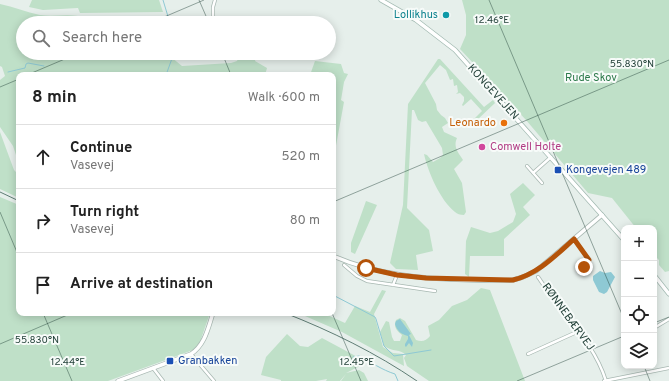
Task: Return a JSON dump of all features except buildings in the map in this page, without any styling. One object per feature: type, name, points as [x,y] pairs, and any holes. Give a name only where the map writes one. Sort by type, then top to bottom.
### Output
[{"type":"street","points":[[213,16],[215,0]]},
{"type":"street","name":"KONGEVEJEN","points":[[380,0],[410,16],[432,31],[455,50],[621,237]]},
{"type":"street","points":[[533,173],[551,157]]},
{"type":"street","points":[[527,166],[542,183]]},
{"type":"street","points":[[336,257],[366,268],[397,275],[446,280],[513,280],[536,271],[602,215]]},
{"type":"street","points":[[574,239],[589,260],[584,267]]},
{"type":"street","points":[[344,265],[361,279],[376,283],[436,290]]},
{"type":"street","points":[[393,285],[397,275]]},
{"type":"street","name":"RØNNEBÆRVEJ","points":[[538,276],[553,299],[579,331],[596,356],[605,381]]},
{"type":"street","points":[[657,279],[669,294]]},
{"type":"street","points":[[118,381],[191,354],[202,342],[212,316]]},
{"type":"street","points":[[657,326],[669,319]]},
{"type":"street","points":[[528,354],[579,331]]},
{"type":"street","points":[[191,354],[214,381]]},
{"type":"street","points":[[152,368],[163,381]]},
{"type":"street","points":[[605,381],[669,368]]},
{"type":"green space","points":[[32,0],[159,0],[163,12],[80,13],[78,8],[43,10],[29,7]]},
{"type":"green space","name":"Rude Skov","points":[[462,0],[669,0],[669,271],[665,272],[659,265],[659,260],[657,258],[657,225],[634,225],[612,198],[588,193],[526,120],[460,49],[466,35],[466,15]]},
{"type":"green space","points":[[0,4],[40,15],[50,16],[16,16],[16,60],[175,60],[182,66],[231,63],[238,60],[255,60],[267,68],[266,72],[16,72],[16,155],[13,146],[0,127],[0,80],[5,76],[2,67],[0,66]]},
{"type":"green space","points":[[68,15],[78,16],[50,16]]},
{"type":"green space","points":[[438,59],[440,59],[484,107],[493,100],[495,103],[476,121],[474,119],[482,111],[471,99],[463,106],[462,105],[464,97],[460,93],[456,94],[458,92],[457,85],[454,86],[453,79],[450,80],[446,70],[440,65],[425,83],[436,104],[437,110],[448,123],[442,127],[444,132],[457,138],[456,147],[463,160],[454,169],[462,183],[466,212],[464,215],[456,213],[444,200],[435,185],[428,169],[424,154],[427,155],[433,162],[443,155],[442,148],[426,121],[422,122],[418,120],[414,110],[412,110],[407,208],[429,230],[433,251],[416,255],[418,270],[396,269],[390,263],[403,205],[408,104]]},
{"type":"green space","points":[[315,61],[341,64],[344,73],[348,74],[344,82],[341,100],[344,102],[336,146],[336,72],[311,72]]},
{"type":"green space","points":[[0,132],[16,172],[16,197],[0,189]]},
{"type":"green space","points":[[523,183],[535,195],[523,207],[530,215],[504,239],[504,256],[470,256],[469,277],[465,274],[466,241],[471,227],[490,233],[498,231],[513,222],[516,214],[510,194]]},
{"type":"green space","points":[[0,197],[16,204],[16,316],[209,316],[200,342],[193,350],[108,381],[0,381]]},
{"type":"green space","points":[[366,201],[377,205],[355,254],[351,252],[351,243]]},
{"type":"green space","points":[[481,288],[490,290],[525,381],[429,381],[407,366],[404,358],[406,355],[404,353],[384,346],[380,332],[386,321],[389,322],[394,341],[400,341],[402,335],[395,327],[396,320],[400,318],[405,321],[416,340],[424,341],[430,336],[428,326],[439,320],[452,306],[467,300]]},
{"type":"green space","points":[[382,290],[386,291],[374,314],[383,347],[393,353],[403,354],[404,366],[342,332],[305,316],[330,316],[345,323],[355,306],[370,312]]},
{"type":"green space","points":[[287,334],[300,346],[308,347],[322,338],[363,360],[360,366],[346,373],[359,370],[364,373],[368,381],[341,381],[346,374],[340,381],[326,381],[327,379],[316,381],[281,381],[261,375],[266,357]]},
{"type":"water","points":[[600,271],[605,273],[611,272],[615,277],[607,292],[604,294],[599,292],[593,280],[593,276]]},
{"type":"water","points":[[400,319],[411,334],[409,335],[413,343],[412,347],[409,343],[406,347],[405,346],[408,336],[397,329],[395,324],[396,321]]},
{"type":"waterway","points":[[163,0],[168,16]]},
{"type":"waterway","points":[[167,72],[171,60]]},
{"type":"waterway","points":[[8,72],[25,68],[26,64],[28,63],[44,66]]},
{"type":"waterway","points":[[336,297],[375,317],[384,346],[394,356],[431,350]]},
{"type":"waterway","points":[[353,357],[359,356],[395,374],[398,381]]},
{"type":"tram line","points":[[0,192],[16,200]]},
{"type":"tram line","points":[[292,316],[353,343],[386,361],[417,381]]},
{"type":"place","name":"Lollikhus","points":[[446,15]]},
{"type":"place","name":"Leonardo","points":[[504,123]]},
{"type":"place","name":"Comwell Holte","points":[[482,147]]},
{"type":"place","name":"Kongevejen 489","points":[[558,170]]},
{"type":"place","name":"Granbakken","points":[[170,361]]},
{"type":"route","points":[[366,268],[410,277],[446,280],[513,280],[536,271],[574,239],[589,260],[584,267]]}]
